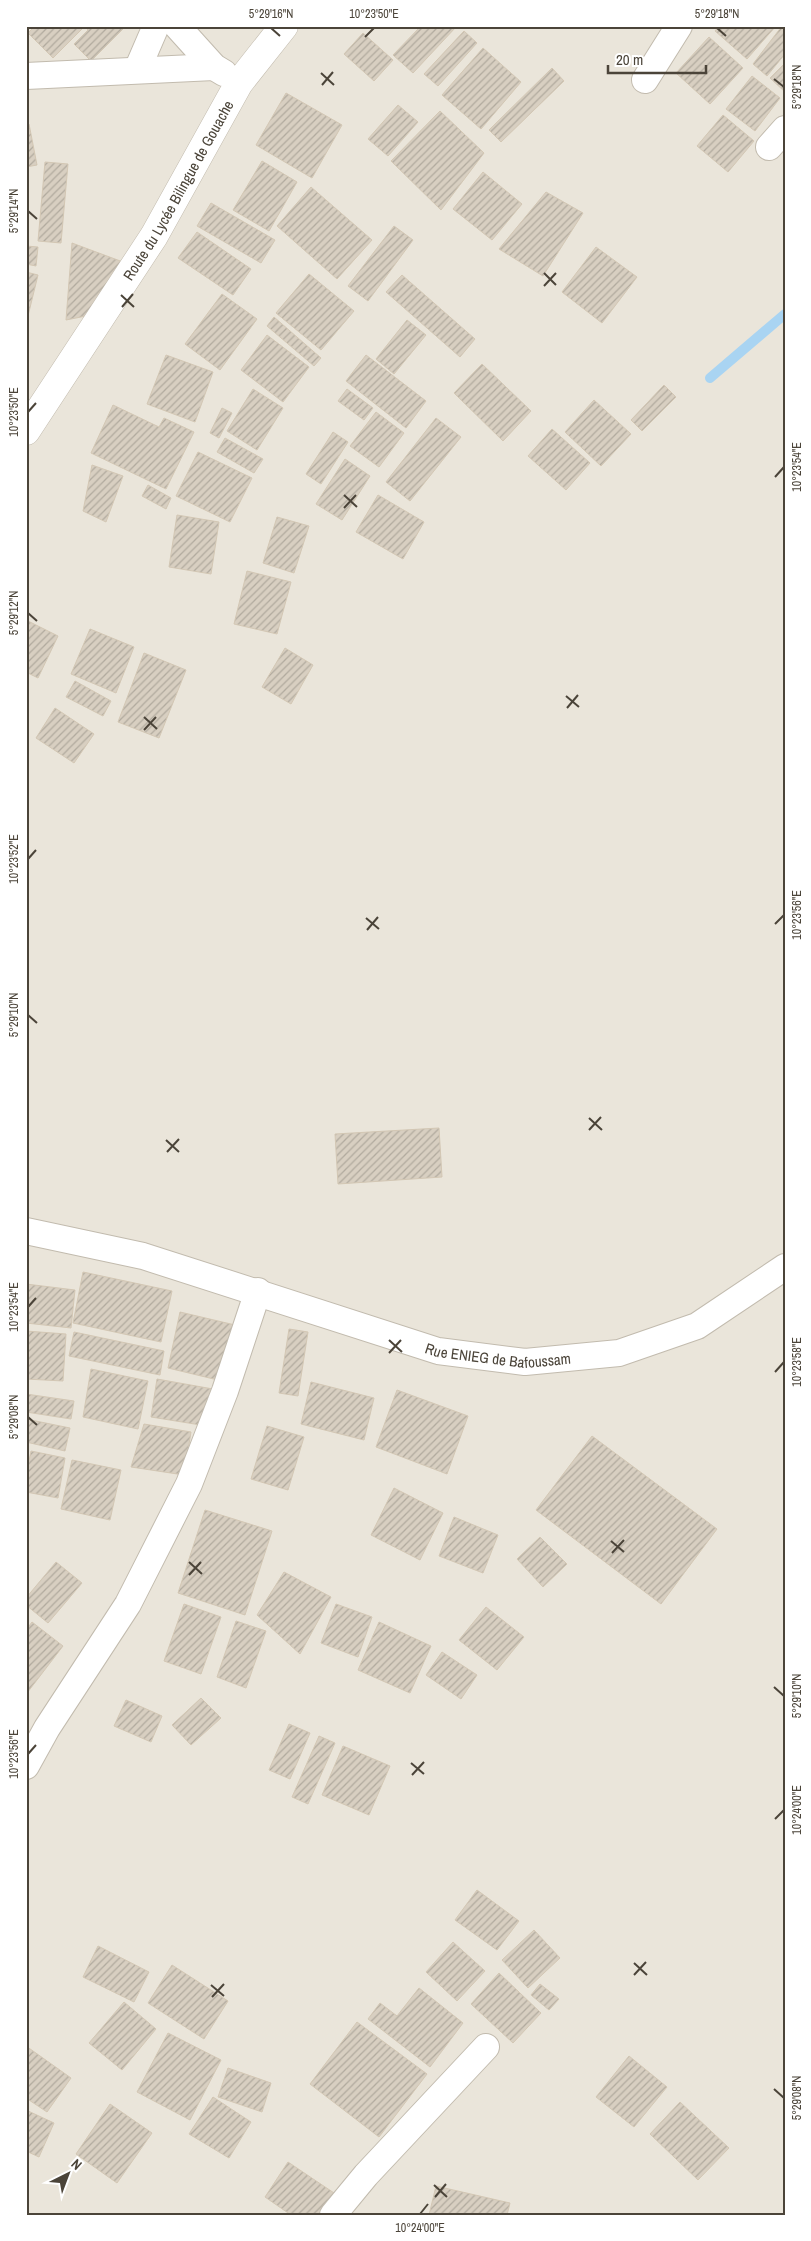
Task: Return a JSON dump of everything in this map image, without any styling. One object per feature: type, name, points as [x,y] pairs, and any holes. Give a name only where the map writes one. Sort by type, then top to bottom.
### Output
[{"type":"street","points":[[137,70],[156,26]]},
{"type":"street","points":[[177,26],[214,66],[239,83]]},
{"type":"street","name":"Route du Lycée Bilingue de Gouache","points":[[26,431],[154,236],[239,83],[284,26]]},
{"type":"street","points":[[645,80],[679,26]]},
{"type":"street","points":[[26,76],[214,66]]},
{"type":"street","name":"Rue ENIEG de Bafoussam","points":[[26,1231],[143,1256],[258,1291],[438,1351],[524,1362],[619,1353],[697,1326],[785,1267]]},
{"type":"street","points":[[26,1766],[37,1723],[128,1604],[189,1484],[225,1391],[258,1291]]},
{"type":"street","points":[[333,2215],[366,2175],[486,2047]]},
{"type":"shaded area","points":[[26,26],[785,26],[785,2215],[26,2215]]},
{"type":"building","points":[[35,26],[80,26],[82,29],[53,58],[28,33]]},
{"type":"building","points":[[85,26],[126,26],[91,61],[74,44],[88,30]]},
{"type":"building","points":[[421,26],[456,27],[413,73],[393,55]]},
{"type":"building","points":[[719,26],[776,26],[747,59],[715,31]]},
{"type":"building","points":[[782,26],[785,28],[785,54],[767,76],[753,64]]},
{"type":"building","points":[[464,31],[477,43],[438,86],[424,74]]},
{"type":"building","points":[[363,33],[393,60],[374,81],[344,54]]},
{"type":"building","points":[[709,37],[743,68],[710,104],[676,73]]},
{"type":"building","points":[[483,48],[521,82],[481,129],[442,95]]},
{"type":"building","points":[[785,63],[785,92],[770,78]]},
{"type":"building","points":[[552,68],[564,81],[501,142],[489,130]]},
{"type":"building","points":[[752,76],[780,98],[755,131],[726,109]]},
{"type":"building","points":[[286,93],[342,125],[312,178],[256,145]]},
{"type":"building","points":[[398,105],[418,122],[388,156],[368,139]]},
{"type":"building","points":[[440,111],[484,153],[441,210],[391,161]]},
{"type":"building","points":[[723,115],[754,141],[728,172],[697,146]]},
{"type":"building","points":[[26,124],[29,124],[37,165],[26,167]]},
{"type":"building","points":[[262,161],[297,182],[269,231],[233,210]]},
{"type":"building","points":[[45,162],[68,164],[61,243],[38,241]]},
{"type":"building","points":[[483,172],[522,204],[492,240],[453,209]]},
{"type":"building","points":[[311,187],[372,240],[337,279],[277,226]]},
{"type":"building","points":[[546,192],[583,213],[543,276],[499,249]]},
{"type":"building","points":[[211,203],[275,240],[261,263],[197,226]]},
{"type":"building","points":[[394,226],[413,240],[368,301],[348,286]]},
{"type":"building","points":[[197,232],[251,269],[233,295],[178,258]]},
{"type":"building","points":[[72,243],[123,262],[86,316],[66,320]]},
{"type":"building","points":[[26,246],[38,247],[36,266],[26,264]]},
{"type":"building","points":[[596,247],[637,277],[602,323],[562,292]]},
{"type":"building","points":[[26,272],[38,275],[26,324]]},
{"type":"building","points":[[309,274],[354,311],[321,350],[276,313]]},
{"type":"building","points":[[402,275],[475,339],[460,357],[386,292]]},
{"type":"building","points":[[222,294],[257,319],[220,370],[185,344]]},
{"type":"building","points":[[274,317],[321,358],[314,366],[267,326]]},
{"type":"building","points":[[407,320],[426,335],[394,374],[376,359]]},
{"type":"building","points":[[267,335],[309,367],[283,402],[241,370]]},
{"type":"building","points":[[166,355],[213,372],[195,422],[147,404]]},
{"type":"building","points":[[366,355],[426,401],[406,428],[346,381]]},
{"type":"building","points":[[482,364],[531,411],[503,441],[454,393]]},
{"type":"building","points":[[664,385],[676,397],[642,431],[631,420]]},
{"type":"building","points":[[253,389],[283,408],[257,450],[227,431]]},
{"type":"building","points":[[347,389],[373,408],[364,420],[338,401]]},
{"type":"building","points":[[594,400],[631,434],[601,466],[565,432]]},
{"type":"building","points":[[113,405],[159,427],[164,418],[194,432],[166,489],[91,453]]},
{"type":"building","points":[[222,408],[232,413],[219,438],[210,433]]},
{"type":"building","points":[[376,412],[404,433],[379,467],[350,446]]},
{"type":"building","points":[[436,418],[461,437],[410,501],[386,482]]},
{"type":"building","points":[[552,429],[590,463],[566,490],[528,456]]},
{"type":"building","points":[[333,432],[348,442],[321,484],[306,474]]},
{"type":"building","points":[[225,438],[263,459],[254,473],[217,452]]},
{"type":"building","points":[[198,452],[252,478],[230,522],[176,496]]},
{"type":"building","points":[[345,459],[370,476],[342,520],[316,504]]},
{"type":"building","points":[[92,465],[123,476],[106,522],[83,511]]},
{"type":"building","points":[[148,485],[171,498],[166,509],[142,496]]},
{"type":"building","points":[[378,495],[424,522],[403,559],[356,532]]},
{"type":"building","points":[[177,515],[219,522],[211,574],[169,567]]},
{"type":"building","points":[[277,517],[309,526],[294,573],[263,563]]},
{"type":"building","points":[[247,571],[291,582],[277,634],[234,624]]},
{"type":"building","points":[[26,620],[58,636],[38,678],[26,672]]},
{"type":"building","points":[[90,629],[134,647],[116,693],[71,674]]},
{"type":"building","points":[[285,648],[313,665],[291,704],[262,687]]},
{"type":"building","points":[[144,653],[186,670],[159,738],[118,722]]},
{"type":"building","points":[[75,681],[111,701],[103,716],[66,697]]},
{"type":"building","points":[[55,708],[94,734],[74,763],[36,738]]},
{"type":"building","points":[[439,1128],[442,1177],[338,1184],[335,1134]]},
{"type":"building","points":[[83,1272],[172,1291],[161,1342],[73,1323]]},
{"type":"building","points":[[26,1284],[75,1290],[71,1328],[26,1323]]},
{"type":"building","points":[[180,1312],[235,1325],[222,1381],[168,1368]]},
{"type":"building","points":[[289,1329],[308,1332],[298,1396],[279,1393]]},
{"type":"building","points":[[26,1331],[66,1334],[63,1381],[26,1379]]},
{"type":"building","points":[[74,1332],[164,1351],[160,1375],[69,1356]]},
{"type":"building","points":[[91,1369],[148,1381],[138,1429],[83,1417]]},
{"type":"building","points":[[157,1379],[213,1389],[207,1426],[151,1417]]},
{"type":"building","points":[[311,1382],[374,1398],[364,1440],[301,1424]]},
{"type":"building","points":[[397,1390],[468,1416],[447,1474],[376,1447]]},
{"type":"building","points":[[26,1394],[74,1401],[71,1419],[26,1412]]},
{"type":"building","points":[[26,1419],[70,1428],[65,1451],[26,1442]]},
{"type":"building","points":[[144,1424],[191,1432],[184,1475],[131,1467]]},
{"type":"building","points":[[267,1426],[304,1437],[288,1490],[251,1479]]},
{"type":"building","points":[[592,1436],[717,1529],[661,1604],[536,1510]]},
{"type":"building","points":[[31,1451],[65,1458],[58,1498],[26,1492],[26,1476]]},
{"type":"building","points":[[72,1460],[121,1470],[110,1520],[61,1509]]},
{"type":"building","points":[[394,1488],[443,1513],[420,1560],[371,1535]]},
{"type":"building","points":[[205,1510],[272,1531],[245,1615],[178,1593]]},
{"type":"building","points":[[454,1517],[498,1535],[483,1573],[439,1556]]},
{"type":"building","points":[[540,1537],[567,1564],[543,1587],[517,1559]]},
{"type":"building","points":[[56,1562],[82,1583],[48,1623],[26,1605],[26,1598]]},
{"type":"building","points":[[284,1572],[331,1597],[300,1654],[257,1615]]},
{"type":"building","points":[[184,1604],[221,1617],[201,1674],[164,1661]]},
{"type":"building","points":[[336,1604],[372,1617],[358,1657],[321,1643]]},
{"type":"building","points":[[486,1607],[524,1637],[497,1670],[459,1640]]},
{"type":"building","points":[[236,1621],[266,1631],[246,1688],[217,1677]]},
{"type":"building","points":[[32,1622],[63,1646],[27,1693],[26,1630]]},
{"type":"building","points":[[379,1622],[431,1646],[410,1693],[358,1670]]},
{"type":"building","points":[[442,1652],[477,1675],[461,1699],[426,1675]]},
{"type":"building","points":[[201,1698],[221,1718],[191,1745],[172,1725]]},
{"type":"building","points":[[126,1700],[162,1716],[151,1742],[114,1726]]},
{"type":"building","points":[[289,1724],[310,1733],[290,1779],[269,1770]]},
{"type":"building","points":[[319,1736],[335,1743],[308,1804],[292,1797]]},
{"type":"building","points":[[343,1746],[390,1766],[369,1815],[322,1795]]},
{"type":"building","points":[[477,1890],[519,1921],[497,1950],[455,1920]]},
{"type":"building","points":[[534,1930],[560,1958],[528,1988],[502,1960]]},
{"type":"building","points":[[453,1942],[485,1971],[457,2001],[426,1972]]},
{"type":"building","points":[[98,1946],[149,1972],[134,2002],[83,1977]]},
{"type":"building","points":[[172,1965],[228,2001],[204,2039],[148,2003]]},
{"type":"building","points":[[499,1973],[541,2013],[513,2043],[471,2004]]},
{"type":"building","points":[[540,1984],[559,1999],[549,2010],[531,1995]]},
{"type":"building","points":[[419,1988],[463,2023],[430,2067],[368,2019],[380,2003],[397,2016]]},
{"type":"building","points":[[124,2002],[156,2029],[122,2070],[89,2043]]},
{"type":"building","points":[[357,2022],[427,2074],[379,2137],[310,2084]]},
{"type":"building","points":[[168,2033],[221,2060],[190,2120],[137,2092]]},
{"type":"building","points":[[26,2046],[71,2078],[47,2112],[26,2098]]},
{"type":"building","points":[[629,2056],[667,2087],[634,2127],[596,2097]]},
{"type":"building","points":[[228,2068],[271,2083],[262,2112],[218,2097]]},
{"type":"building","points":[[213,2097],[251,2122],[229,2158],[189,2134]]},
{"type":"building","points":[[680,2102],[729,2148],[698,2180],[650,2134]]},
{"type":"building","points":[[110,2104],[152,2133],[117,2183],[76,2154]]},
{"type":"building","points":[[26,2110],[54,2123],[39,2157],[26,2151]]},
{"type":"building","points":[[288,2162],[337,2195],[324,2215],[291,2215],[265,2197]]},
{"type":"building","points":[[436,2186],[510,2203],[507,2215],[429,2215]]},
{"type":"waterway","points":[[710,378],[785,314]]}]
